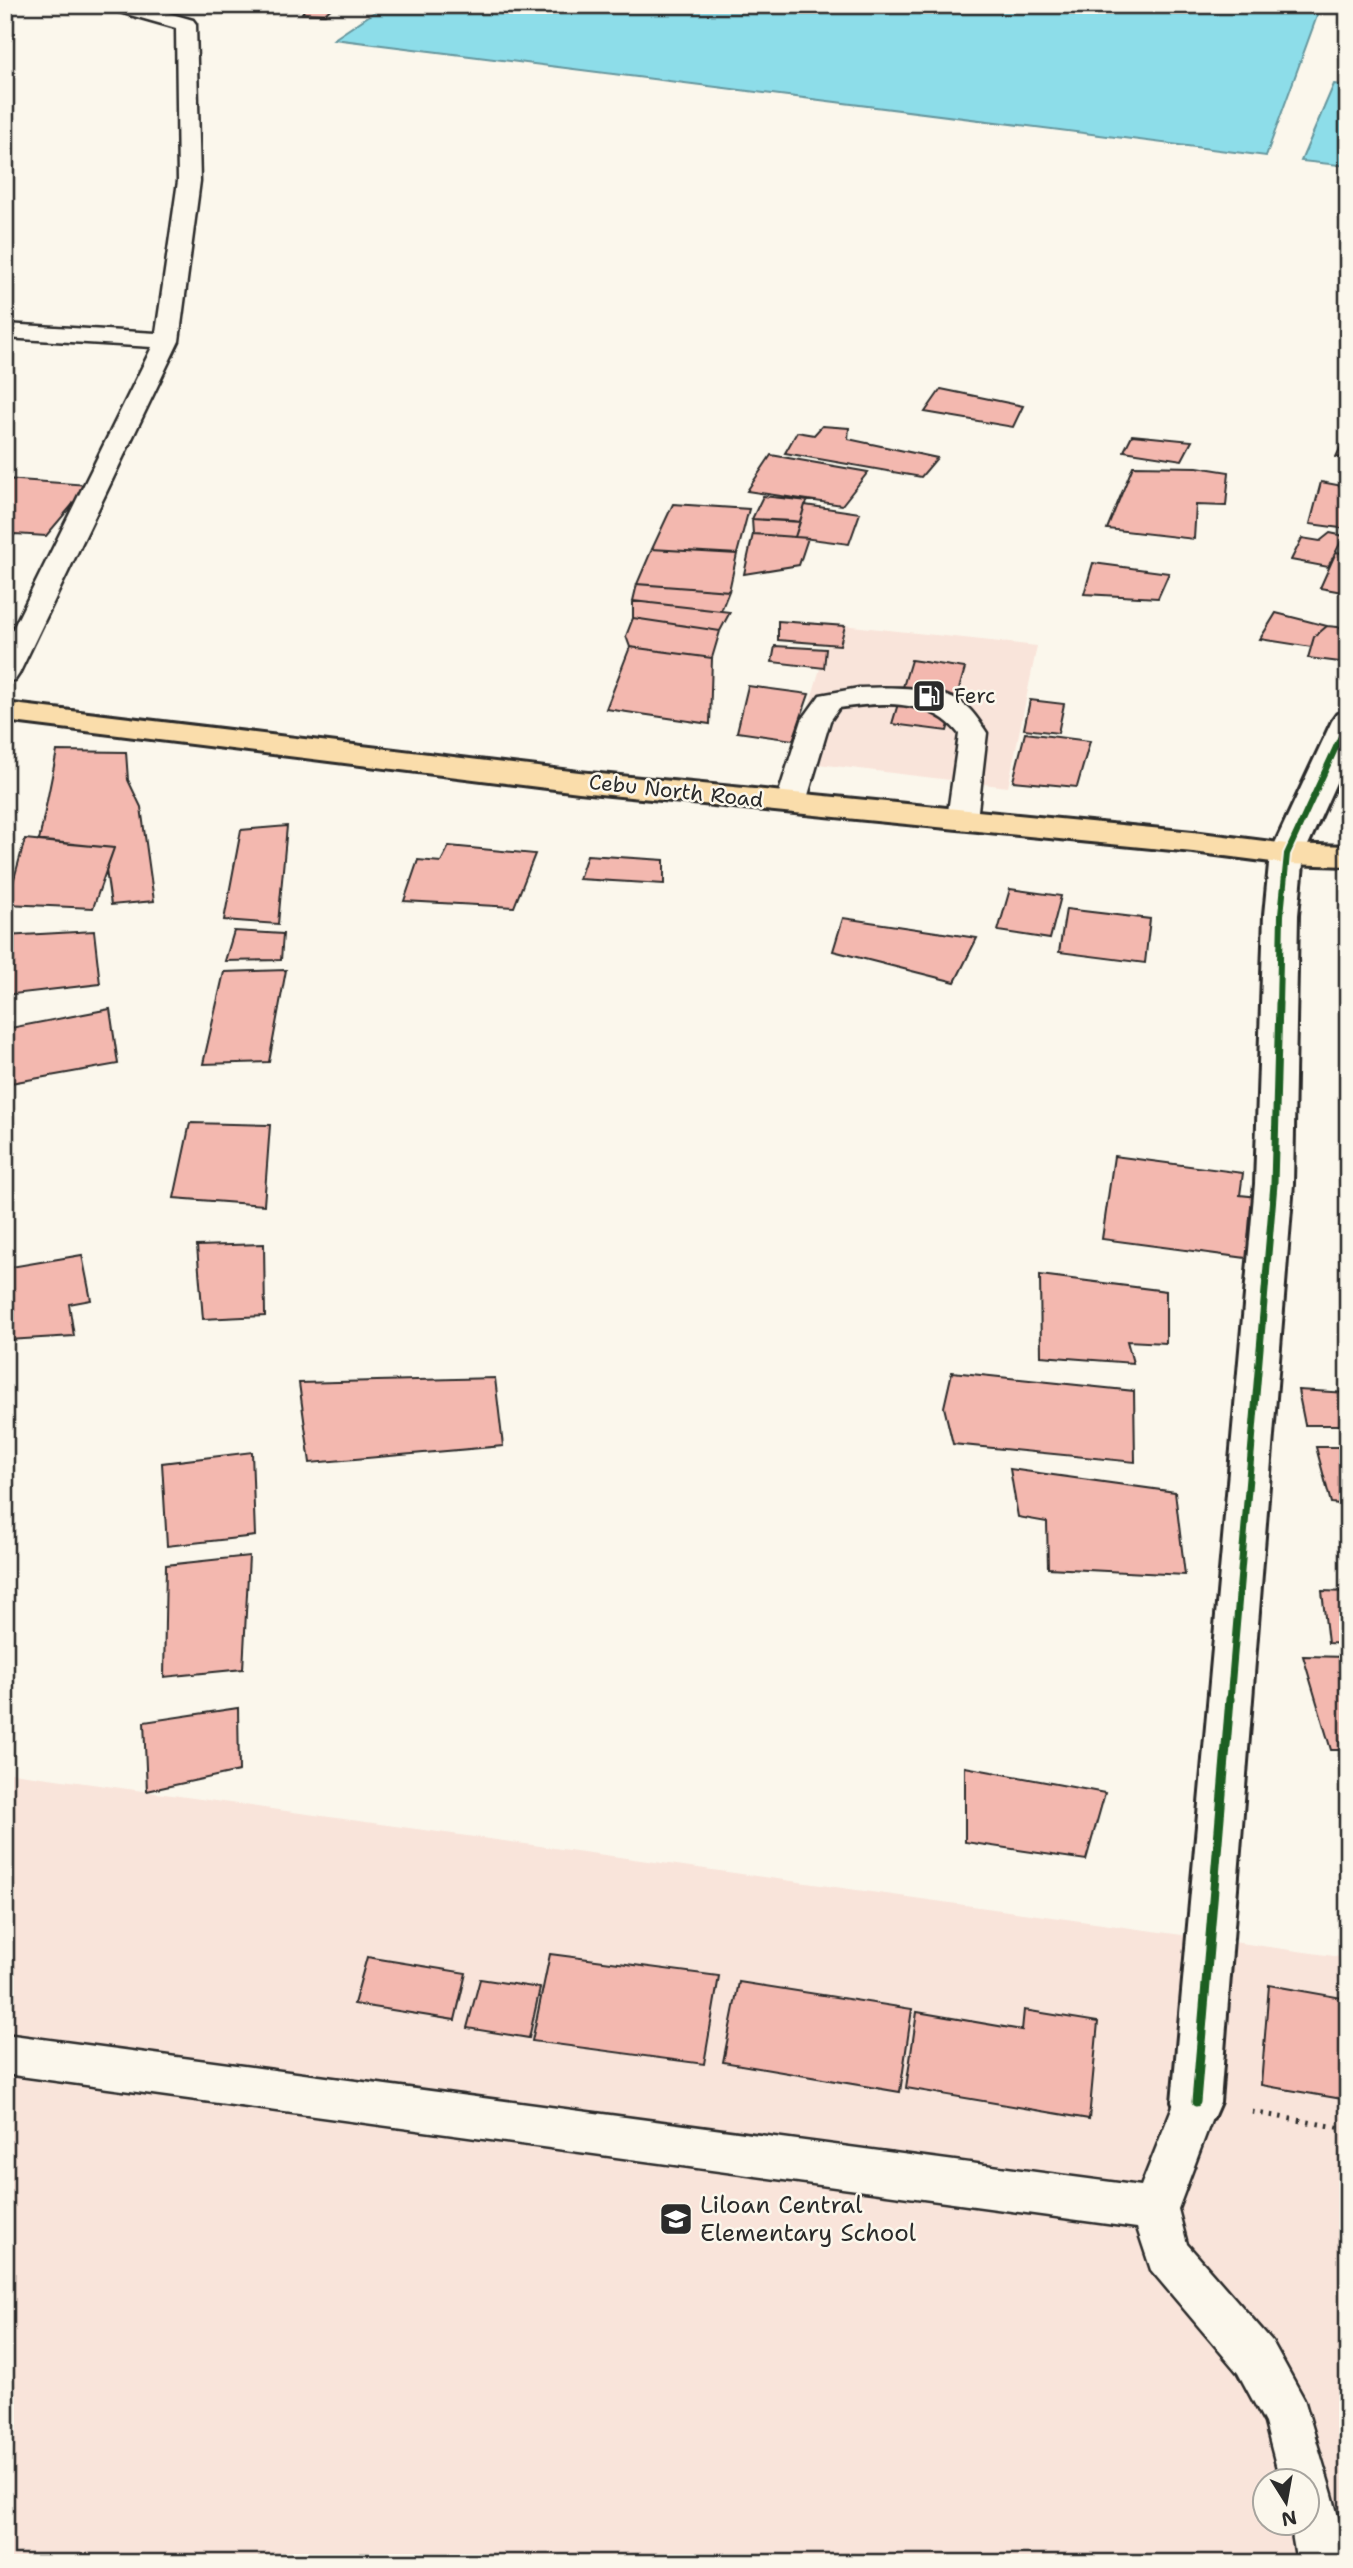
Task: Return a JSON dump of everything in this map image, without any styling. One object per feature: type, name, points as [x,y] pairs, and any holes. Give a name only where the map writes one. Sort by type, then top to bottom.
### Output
[{"type":"main road","name":"Cebu North Road","points":[[5,712],[579,782],[1287,854],[1348,856]]},
{"type":"street","points":[[1196,2102],[1274,1184],[1281,915],[1287,854],[1348,721]]},
{"type":"lane","points":[[5,674],[167,341],[189,181],[186,24],[116,5]]},
{"type":"lane","points":[[5,331],[167,341]]},
{"type":"lane","points":[[791,802],[816,720],[830,701],[859,695],[919,699],[954,711],[973,733],[961,820]]},
{"type":"lane","points":[[5,2054],[1155,2209]]},
{"type":"lane","points":[[1196,2102],[1155,2209],[1167,2255],[1255,2357],[1287,2416],[1300,2466]]},
{"type":"lane","points":[[1318,2536],[1322,2563]]},
{"type":"path","points":[[1196,2102],[1348,2129]]},
{"type":"shaded area","points":[[833,624],[1037,646],[1008,787],[793,761]]},
{"type":"shaded area","name":"Liloan Central Elementary School","points":[[5,1772],[1348,1958],[1348,2563],[5,2563]]},
{"type":"water","points":[[385,5],[1321,5],[1266,156],[334,39]]},
{"type":"water","points":[[1334,84],[1348,86],[1348,166],[1301,161]]},
{"type":"building","points":[[308,5],[335,5],[325,14],[302,13]]},
{"type":"building","points":[[941,389],[1023,406],[1013,427],[925,412]]},
{"type":"building","points":[[822,426],[849,428],[848,439],[937,458],[921,477],[785,453],[797,432],[814,435]]},
{"type":"building","points":[[1348,432],[1348,459],[1336,457]]},
{"type":"building","points":[[1132,435],[1192,441],[1182,460],[1124,451]]},
{"type":"building","points":[[771,455],[868,472],[842,505],[747,491]]},
{"type":"building","points":[[1133,466],[1197,467],[1229,472],[1226,506],[1196,505],[1194,539],[1107,529]]},
{"type":"building","points":[[5,479],[89,485],[46,536],[15,534],[5,547]]},
{"type":"building","points":[[1321,482],[1348,487],[1348,529],[1310,524]]},
{"type":"building","points":[[763,496],[808,501],[800,522],[752,519]]},
{"type":"building","points":[[673,504],[749,509],[737,554],[652,549]]},
{"type":"building","points":[[805,505],[860,513],[849,544],[795,537]]},
{"type":"building","points":[[752,519],[800,522],[795,537],[753,534]]},
{"type":"building","points":[[1330,533],[1344,536],[1328,567],[1291,560],[1302,538],[1320,541]]},
{"type":"building","points":[[753,534],[808,538],[799,565],[744,574]]},
{"type":"building","points":[[652,549],[737,554],[729,591],[637,584]]},
{"type":"building","points":[[1336,552],[1348,554],[1348,593],[1320,588]]},
{"type":"building","points":[[1093,563],[1169,573],[1158,598],[1084,594]]},
{"type":"building","points":[[637,584],[729,591],[721,611],[633,601]]},
{"type":"building","points":[[633,601],[730,612],[720,631],[633,618]]},
{"type":"building","points":[[1276,613],[1327,626],[1314,637],[1311,647],[1260,639]]},
{"type":"building","points":[[633,618],[720,631],[712,658],[630,647],[626,636]]},
{"type":"building","points":[[778,621],[845,626],[840,645],[778,640]]},
{"type":"building","points":[[1327,626],[1348,628],[1348,663],[1308,658],[1314,637]]},
{"type":"building","points":[[775,646],[826,649],[824,668],[772,662]]},
{"type":"building","points":[[630,647],[712,658],[710,724],[606,709]]},
{"type":"building","name":"Ferc","points":[[911,660],[965,668],[947,731],[892,724]]},
{"type":"building","points":[[748,686],[809,694],[793,740],[737,732]]},
{"type":"building","points":[[1030,700],[1064,704],[1058,733],[1024,729]]},
{"type":"building","points":[[1025,733],[1090,741],[1077,787],[1013,781]]},
{"type":"building","points":[[57,751],[126,752],[128,780],[141,807],[154,901],[111,905],[106,870],[114,848],[39,841]]},
{"type":"building","points":[[287,826],[278,924],[224,920],[241,830]]},
{"type":"building","points":[[25,839],[114,848],[93,908],[7,904]]},
{"type":"building","points":[[449,846],[535,854],[514,907],[404,901],[418,860],[441,862]]},
{"type":"building","points":[[587,855],[664,860],[664,884],[579,879]]},
{"type":"building","points":[[1010,889],[1061,896],[1050,939],[998,931]]},
{"type":"building","points":[[1066,909],[1150,919],[1145,963],[1059,952]]},
{"type":"building","points":[[843,918],[977,938],[955,982],[833,951]]},
{"type":"building","points":[[94,931],[100,984],[5,995],[5,936]]},
{"type":"building","points":[[234,931],[283,934],[281,960],[225,961]]},
{"type":"building","points":[[286,970],[269,1062],[203,1064],[224,972]]},
{"type":"building","points":[[110,1009],[118,1064],[5,1084],[5,1029]]},
{"type":"building","points":[[190,1123],[270,1125],[264,1205],[174,1198]]},
{"type":"building","points":[[1114,1156],[1243,1173],[1240,1195],[1259,1197],[1254,1259],[1102,1239]]},
{"type":"building","points":[[264,1244],[265,1316],[203,1319],[197,1246]]},
{"type":"building","points":[[82,1255],[91,1300],[69,1304],[74,1336],[8,1340],[5,1268]]},
{"type":"building","points":[[1040,1275],[1166,1291],[1166,1343],[1127,1341],[1133,1363],[1041,1356]]},
{"type":"building","points":[[952,1372],[1134,1391],[1135,1462],[953,1444],[944,1407]]},
{"type":"building","points":[[495,1378],[503,1446],[310,1463],[299,1383]]},
{"type":"building","points":[[1298,1390],[1348,1393],[1348,1425],[1305,1425]]},
{"type":"building","points":[[1316,1447],[1348,1447],[1348,1505],[1331,1503]]},
{"type":"building","points":[[252,1452],[255,1536],[167,1546],[162,1463]]},
{"type":"building","points":[[1010,1469],[1175,1492],[1185,1575],[1048,1568],[1047,1522],[1018,1517]]},
{"type":"building","points":[[249,1556],[243,1669],[164,1677],[166,1565]]},
{"type":"building","points":[[1322,1591],[1348,1592],[1348,1644],[1328,1643]]},
{"type":"building","points":[[1303,1656],[1348,1657],[1348,1750],[1331,1750]]},
{"type":"building","points":[[238,1708],[239,1771],[147,1791],[144,1722]]},
{"type":"building","points":[[965,1767],[1105,1793],[1086,1860],[965,1842]]},
{"type":"building","points":[[550,1954],[719,1976],[704,2064],[532,2041]]},
{"type":"building","points":[[367,1957],[466,1973],[455,2020],[354,2004]]},
{"type":"building","points":[[480,1979],[540,1988],[529,2038],[467,2028]]},
{"type":"building","points":[[739,1982],[912,2009],[900,2092],[723,2062]]},
{"type":"building","points":[[1269,1985],[1348,1999],[1348,2100],[1261,2085]]},
{"type":"building","points":[[1024,2010],[1098,2022],[1089,2119],[906,2088],[917,2012],[1022,2030]]},
{"type":"cycle path","points":[[1196,2102],[1274,1184],[1281,915],[1287,854],[1348,721]]},
{"type":"place","name":"Ferc","points":[[929,696]]},
{"type":"place","name":"Liloan Central Elementary School","points":[[676,2219]]}]
